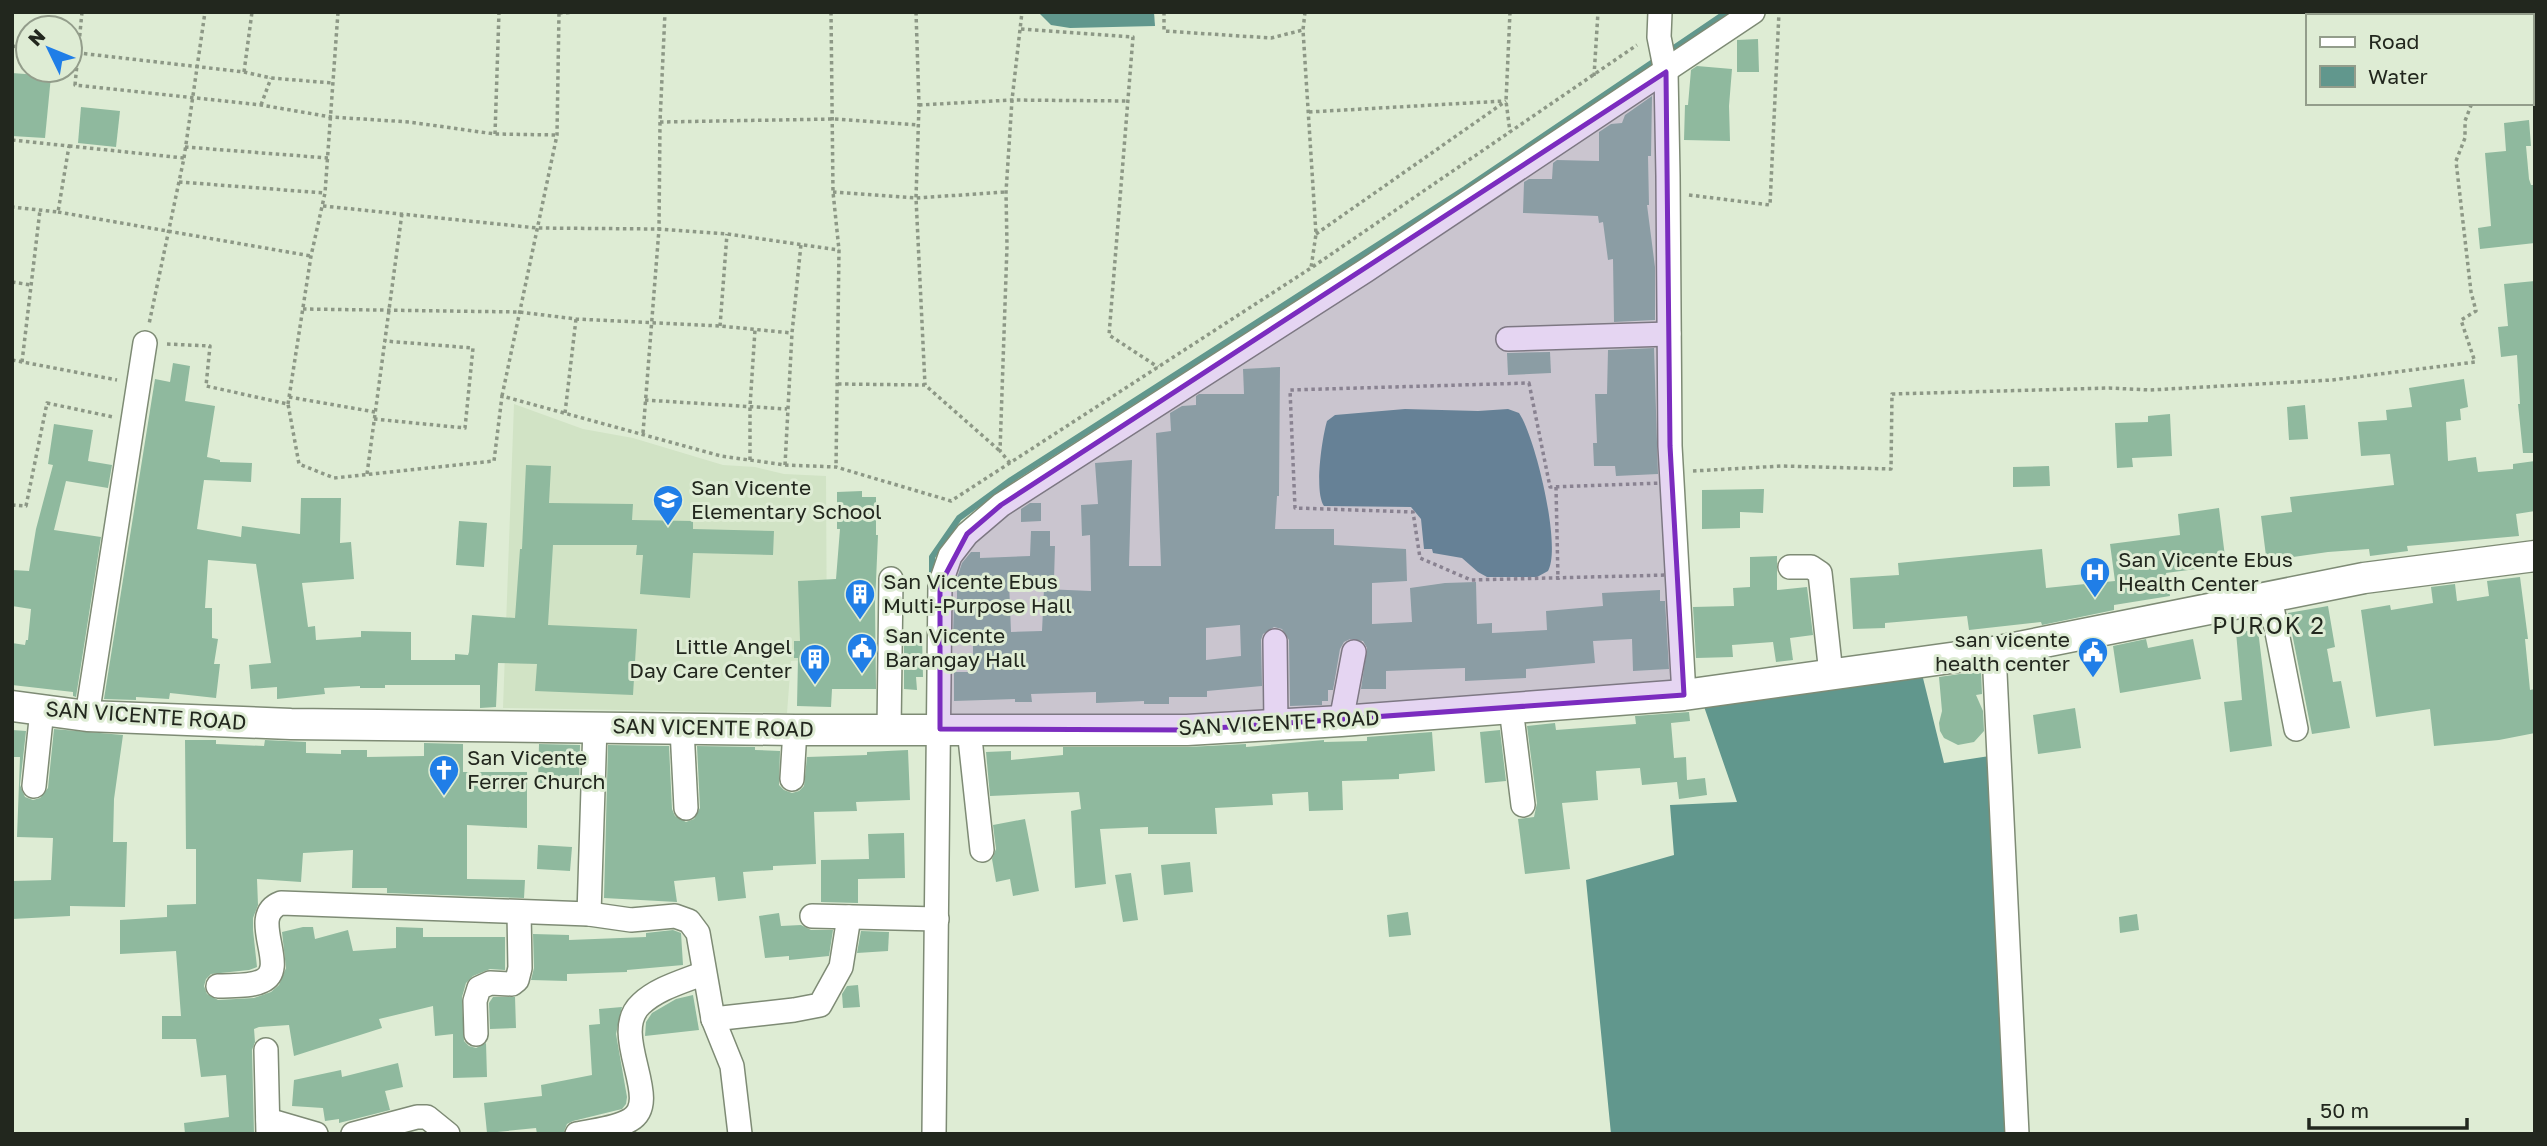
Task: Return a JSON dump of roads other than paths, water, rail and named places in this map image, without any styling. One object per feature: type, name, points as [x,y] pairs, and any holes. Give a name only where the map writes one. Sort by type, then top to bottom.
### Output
[{"type":"street","points":[[1660,12],[1659,37],[1665,72],[1670,446],[1684,695]]},
{"type":"street","points":[[982,850],[937,646],[940,585],[950,556],[967,534],[1001,505],[1353,279],[1753,12]]},
{"type":"street","points":[[1508,339],[1669,334]]},
{"type":"street","points":[[87,716],[145,343]]},
{"type":"street","name":"SAN VICENTE ROAD","points":[[12,706],[87,716],[291,724],[794,730],[1187,730],[1276,725],[1684,695],[1994,652],[2364,578],[2535,556]]},
{"type":"street","points":[[1790,567],[1811,567],[1820,573],[1831,674]]},
{"type":"street","points":[[889,730],[891,579]]},
{"type":"street","points":[[2270,597],[2296,729]]},
{"type":"street","points":[[1275,641],[1276,725]]},
{"type":"street","points":[[1341,721],[1354,652]]},
{"type":"street","points":[[1994,652],[2017,1134]]},
{"type":"street","points":[[1511,708],[1523,804]]},
{"type":"street","points":[[34,786],[42,710]]},
{"type":"street","points":[[589,914],[594,726]]},
{"type":"street","points":[[682,729],[686,808]]},
{"type":"street","points":[[934,1134],[937,919],[954,729]]},
{"type":"street","points":[[792,779],[794,730]]},
{"type":"street","points":[[218,986],[262,981],[270,975],[272,960],[267,922],[273,908],[281,904],[589,914],[631,920],[675,916],[684,918],[695,926],[698,933],[713,1019],[732,1066],[740,1134]]},
{"type":"street","points":[[476,1034],[475,1001],[479,988],[490,983],[512,984],[519,975],[519,912]]},
{"type":"street","points":[[812,916],[937,919]]},
{"type":"street","points":[[713,1019],[820,1005],[841,967],[849,917]]},
{"type":"street","points":[[577,1134],[614,1126],[634,1116],[642,1098],[631,1048],[633,1016],[639,1006],[658,991],[704,973]]},
{"type":"street","points":[[266,1050],[268,1127],[316,1134]]},
{"type":"street","points":[[353,1134],[417,1117],[427,1117],[448,1134]]},
{"type":"water","points":[[1154,12],[1155,26],[1070,28],[1051,25],[1039,13]]},
{"type":"water","points":[[1405,409],[1508,409],[1519,413],[1532,444],[1545,492],[1552,539],[1548,571],[1537,577],[1487,577],[1462,558],[1424,549],[1421,519],[1411,507],[1324,506],[1319,477],[1327,421],[1335,415]]},
{"type":"water","points":[[1921,670],[1944,763],[1996,755],[2013,1134],[1611,1134],[1586,880],[1674,855],[1670,805],[1737,802],[1700,695]]},
{"type":"waterway","points":[[1671,50],[1727,12]]},
{"type":"waterway","points":[[932,580],[932,557],[959,518],[1011,480],[1465,189],[1656,60]]},
{"type":"place","name":"San Vicente Elementary School","points":[[668,527]]},
{"type":"place","name":"San Vicente Ebus Health Center","points":[[2095,599]]},
{"type":"place","name":"San Vicente Ebus Multi-Purpose Hall","points":[[860,621]]},
{"type":"place","name":"San Vicente Barangay Hall","points":[[862,675]]},
{"type":"place","name":"san vicente health center","points":[[2093,679]]},
{"type":"place","name":"Little Angel Day Care Center","points":[[815,686]]},
{"type":"place","name":"San Vicente Ferrer Church","points":[[444,797]]},
{"type":"district","name":"PUROK 2","points":[[2269,626]]}]
